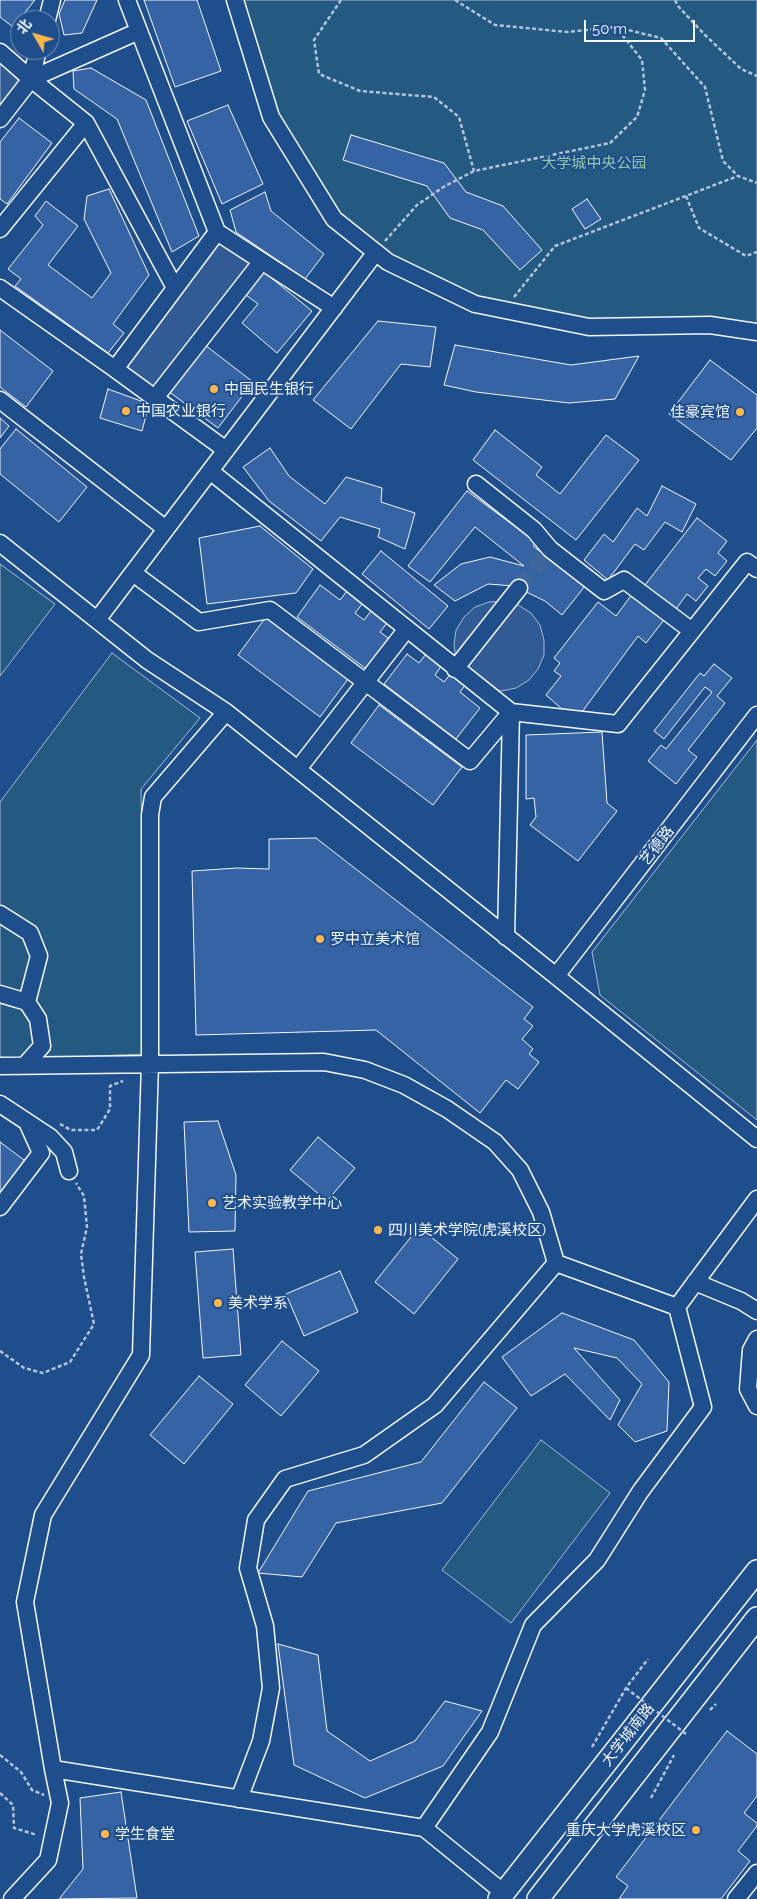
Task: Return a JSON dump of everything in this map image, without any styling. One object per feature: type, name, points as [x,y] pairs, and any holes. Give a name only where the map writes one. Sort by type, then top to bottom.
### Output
[{"type":"main road","name":"大学城南路","points":[[502,1896],[757,1571]]},
{"type":"main road","name":"大学城南路","points":[[538,1899],[757,1618]]},
{"type":"street","points":[[127,0],[217,232],[334,308]]},
{"type":"street","points":[[235,0],[271,117],[334,220],[388,262],[475,304],[589,327],[710,325],[757,332]]},
{"type":"street","points":[[30,79],[139,31]]},
{"type":"street","points":[[0,52],[30,79],[86,122],[174,288]]},
{"type":"street","points":[[0,119],[30,79],[35,60]]},
{"type":"street","points":[[0,229],[86,122]]},
{"type":"street","points":[[114,369],[217,232]]},
{"type":"street","points":[[97,620],[376,252]]},
{"type":"street","points":[[155,398],[262,261]]},
{"type":"street","points":[[0,288],[226,450]]},
{"type":"street","points":[[0,400],[166,529]]},
{"type":"street","points":[[210,471],[406,630],[511,712],[618,724],[748,562],[757,569]]},
{"type":"street","points":[[476,484],[534,530],[548,552],[604,591],[624,580],[692,631]]},
{"type":"street","points":[[0,543],[148,660],[226,712],[556,976],[757,1140]]},
{"type":"street","points":[[133,573],[199,622],[270,610],[470,761],[511,712]]},
{"type":"street","points":[[455,668],[519,588]]},
{"type":"street","points":[[298,770],[406,630]]},
{"type":"street","points":[[12,1899],[48,1860],[60,1802],[53,1770],[26,1602],[43,1516],[141,1355],[150,815],[153,797],[226,712]]},
{"type":"street","points":[[506,937],[511,712]]},
{"type":"street","name":"艺德路","points":[[556,976],[757,715]]},
{"type":"street","points":[[0,914],[30,933],[39,956],[27,1002]]},
{"type":"street","points":[[0,994],[27,1002],[38,1020],[42,1046],[25,1065]]},
{"type":"street","points":[[0,1066],[324,1062],[366,1070],[404,1084],[447,1109],[495,1142],[520,1170],[541,1212],[556,1262]]},
{"type":"street","points":[[0,1104],[50,1137],[64,1152],[69,1171]]},
{"type":"street","points":[[0,1206],[41,1153],[27,1122]]},
{"type":"street","points":[[677,1307],[757,1199]]},
{"type":"street","points":[[556,1262],[677,1307]]},
{"type":"street","points":[[239,1799],[261,1741],[271,1688],[265,1626],[248,1568],[256,1520],[285,1479],[364,1455],[435,1405],[556,1262]]},
{"type":"street","points":[[695,1282],[741,1301],[757,1311]]},
{"type":"street","points":[[424,1828],[490,1732],[533,1625],[597,1560],[640,1492],[704,1407],[677,1307]]},
{"type":"street","points":[[757,1339],[751,1350],[748,1389],[757,1406]]},
{"type":"street","points":[[53,1770],[424,1828],[502,1896]]},
{"type":"street","points":[[736,1899],[757,1873]]},
{"type":"path","points":[[341,0],[314,40],[319,74],[360,91],[434,97],[459,117],[474,171]]},
{"type":"path","points":[[455,0],[495,25],[567,32],[616,27],[661,38],[705,88],[723,161],[738,176],[757,183]]},
{"type":"path","points":[[675,0],[678,6],[705,36],[741,69],[757,76]]},
{"type":"path","points":[[376,252],[417,205],[445,186],[474,171],[610,143],[637,117],[644,90],[642,60],[616,27]]},
{"type":"path","points":[[503,309],[556,246],[738,176]]},
{"type":"path","points":[[686,196],[699,228],[746,256],[757,252]]},
{"type":"path","points":[[86,1130],[97,1130],[110,1109],[110,1086],[131,1078],[146,1063]]},
{"type":"path","points":[[0,1351],[24,1368],[43,1373],[70,1362],[94,1324],[81,1254],[87,1228],[84,1196],[69,1171]]},
{"type":"path","points":[[592,1747],[626,1688],[648,1659]]},
{"type":"path","points":[[626,1688],[686,1734],[682,1742]]},
{"type":"path","points":[[651,1798],[677,1750]]},
{"type":"path","points":[[0,1755],[21,1772],[32,1790],[60,1802]]},
{"type":"path","points":[[0,1794],[14,1805],[14,1828],[37,1835],[54,1834]]},
{"type":"green space","name":"大学城中央公园","points":[[235,0],[757,0],[757,332],[589,327],[475,304],[388,262],[334,219],[271,117]]},
{"type":"green space","points":[[0,564],[55,604],[0,676]]},
{"type":"green space","points":[[112,653],[200,718],[141,789],[145,1054],[0,1060],[0,802]]},
{"type":"green space","points":[[757,740],[757,1120],[600,995],[592,952]]},
{"type":"green space","points":[[541,1440],[610,1493],[511,1623],[442,1570]]},
{"type":"shaded area","points":[[0,52],[31,79],[0,119]]},
{"type":"shaded area","points":[[217,232],[262,261],[155,398],[115,369]]},
{"type":"shaded area","points":[[504,601],[518,605],[531,613],[540,625],[544,640],[544,655],[538,669],[529,680],[516,688],[501,691],[486,690],[456,660],[454,645],[456,630],[464,617],[475,607],[489,602]]},
{"type":"building","points":[[0,0],[35,0],[27,10],[10,10],[10,25],[0,17]]},
{"type":"building","points":[[65,0],[97,0],[82,33],[64,35],[60,12]]},
{"type":"building","points":[[144,0],[197,0],[221,71],[175,87]]},
{"type":"building","points":[[91,68],[146,100],[199,236],[172,252],[117,119],[74,89],[73,71]]},
{"type":"building","points":[[228,105],[263,184],[222,204],[187,121]]},
{"type":"building","points":[[19,118],[52,143],[7,204],[0,199],[0,142]]},
{"type":"building","points":[[351,135],[444,163],[466,192],[503,206],[542,250],[520,270],[483,230],[450,218],[427,186],[343,160]]},
{"type":"building","points":[[109,189],[149,275],[113,324],[124,333],[108,353],[15,286],[21,279],[8,269],[43,225],[35,216],[46,201],[78,226],[48,265],[92,298],[111,273],[84,219],[87,196]]},
{"type":"building","points":[[265,192],[271,211],[324,254],[305,279],[236,232],[230,210]]},
{"type":"building","points":[[587,199],[601,219],[585,229],[572,209]]},
{"type":"building","points":[[264,272],[312,311],[277,353],[242,323],[258,304],[246,295]]},
{"type":"building","points":[[378,321],[436,327],[430,367],[401,364],[351,429],[313,400]]},
{"type":"building","points":[[0,330],[53,371],[26,407],[0,387]]},
{"type":"building","points":[[205,345],[253,382],[218,428],[168,391]]},
{"type":"building","points":[[455,345],[571,365],[639,356],[615,399],[569,403],[476,392],[444,385]]},
{"type":"building","points":[[710,360],[757,395],[757,428],[731,460],[669,414]]},
{"type":"building","points":[[108,389],[149,404],[142,431],[100,418]]},
{"type":"building","points":[[0,418],[9,426],[0,438]]},
{"type":"building","points":[[16,429],[87,487],[59,522],[0,474],[0,449]]},
{"type":"building","points":[[495,430],[542,467],[536,475],[560,494],[606,435],[639,460],[576,540],[473,460]]},
{"type":"building","points":[[270,448],[289,476],[325,504],[346,477],[382,488],[381,502],[415,513],[405,549],[378,537],[380,529],[340,517],[321,541],[269,501],[243,467]]},
{"type":"building","points":[[662,486],[696,504],[682,532],[665,522],[644,550],[635,544],[608,580],[584,560],[604,534],[613,542],[637,508],[647,516]]},
{"type":"building","points":[[467,491],[536,542],[533,546],[585,586],[562,615],[545,601],[514,586],[488,584],[455,601],[434,585],[461,564],[490,557],[524,566],[475,527],[430,582],[408,566]]},
{"type":"building","points":[[697,518],[727,541],[718,553],[727,561],[715,576],[706,569],[698,578],[708,586],[696,601],[687,594],[676,609],[645,585]]},
{"type":"building","points":[[260,526],[313,569],[296,593],[207,604],[199,538]]},
{"type":"building","points":[[381,551],[448,606],[429,629],[362,574]]},
{"type":"building","points":[[320,585],[340,600],[347,591],[363,603],[355,613],[364,620],[371,611],[387,623],[380,632],[392,641],[369,671],[297,617]]},
{"type":"building","points":[[633,593],[664,620],[646,643],[638,636],[582,712],[562,709],[546,695],[561,676],[554,671],[560,663],[554,658],[598,602],[616,616]]},
{"type":"building","points":[[266,617],[348,679],[320,717],[238,655]]},
{"type":"building","points":[[407,654],[419,663],[426,654],[442,665],[435,675],[444,682],[452,672],[467,683],[460,692],[480,708],[456,739],[384,684]]},
{"type":"building","points":[[714,664],[732,678],[717,696],[725,703],[688,750],[697,757],[676,784],[648,761],[661,745],[666,749],[712,692],[705,687],[664,739],[654,731],[700,673],[704,676]]},
{"type":"building","points":[[379,705],[462,767],[433,805],[351,743]]},
{"type":"building","points":[[602,732],[607,803],[617,811],[578,861],[530,825],[536,817],[534,798],[526,799],[526,735]]},
{"type":"building","name":"罗中立美术馆","points":[[316,838],[533,1007],[524,1019],[533,1026],[522,1039],[533,1049],[529,1054],[539,1062],[518,1089],[506,1080],[480,1113],[376,1030],[196,1035],[192,871],[237,868],[269,869],[269,839]]},
{"type":"building","name":"艺术实验教学中心","points":[[218,1121],[236,1175],[235,1231],[189,1232],[184,1122]]},
{"type":"building","points":[[318,1137],[355,1168],[327,1201],[290,1170]]},
{"type":"building","points":[[0,1142],[28,1163],[0,1200]]},
{"type":"building","points":[[419,1227],[458,1259],[414,1314],[375,1282]]},
{"type":"building","name":"美术学系","points":[[233,1249],[241,1355],[203,1358],[195,1252]]},
{"type":"building","points":[[340,1271],[358,1312],[304,1336],[286,1294]]},
{"type":"building","points":[[562,1313],[634,1340],[669,1382],[667,1431],[635,1442],[618,1425],[642,1384],[617,1358],[574,1348],[620,1400],[610,1420],[565,1374],[531,1396],[502,1357]]},
{"type":"building","points":[[282,1341],[319,1371],[281,1416],[245,1385]]},
{"type":"building","points":[[199,1376],[233,1404],[184,1464],[150,1435]]},
{"type":"building","points":[[484,1382],[517,1408],[442,1503],[336,1523],[302,1577],[258,1573],[308,1491],[421,1462]]},
{"type":"building","points":[[278,1644],[318,1655],[327,1731],[370,1761],[415,1741],[445,1701],[482,1711],[443,1766],[365,1798],[294,1765]]},
{"type":"building","name":"重庆大学虎溪校区","points":[[727,1731],[757,1754],[757,1796],[744,1813],[757,1823],[757,1826],[738,1851],[750,1861],[721,1899],[619,1899],[628,1886],[616,1877]]},
{"type":"building","name":"学生食堂","points":[[121,1792],[137,1898],[59,1899],[83,1869],[80,1798]]},
{"type":"tunnel","points":[[519,588],[545,556]]},
{"type":"place","name":"中国民生银行","points":[[214,389]]},
{"type":"place","name":"中国农业银行","points":[[126,411]]},
{"type":"place","name":"佳豪宾馆","points":[[740,412]]},
{"type":"place","name":"罗中立美术馆","points":[[320,939]]},
{"type":"place","name":"艺术实验教学中心","points":[[212,1203]]},
{"type":"place","name":"四川美术学院(虎溪校区)","points":[[378,1230]]},
{"type":"place","name":"美术学系","points":[[218,1303]]},
{"type":"place","name":"重庆大学虎溪校区","points":[[696,1830]]},
{"type":"place","name":"学生食堂","points":[[105,1834]]}]
